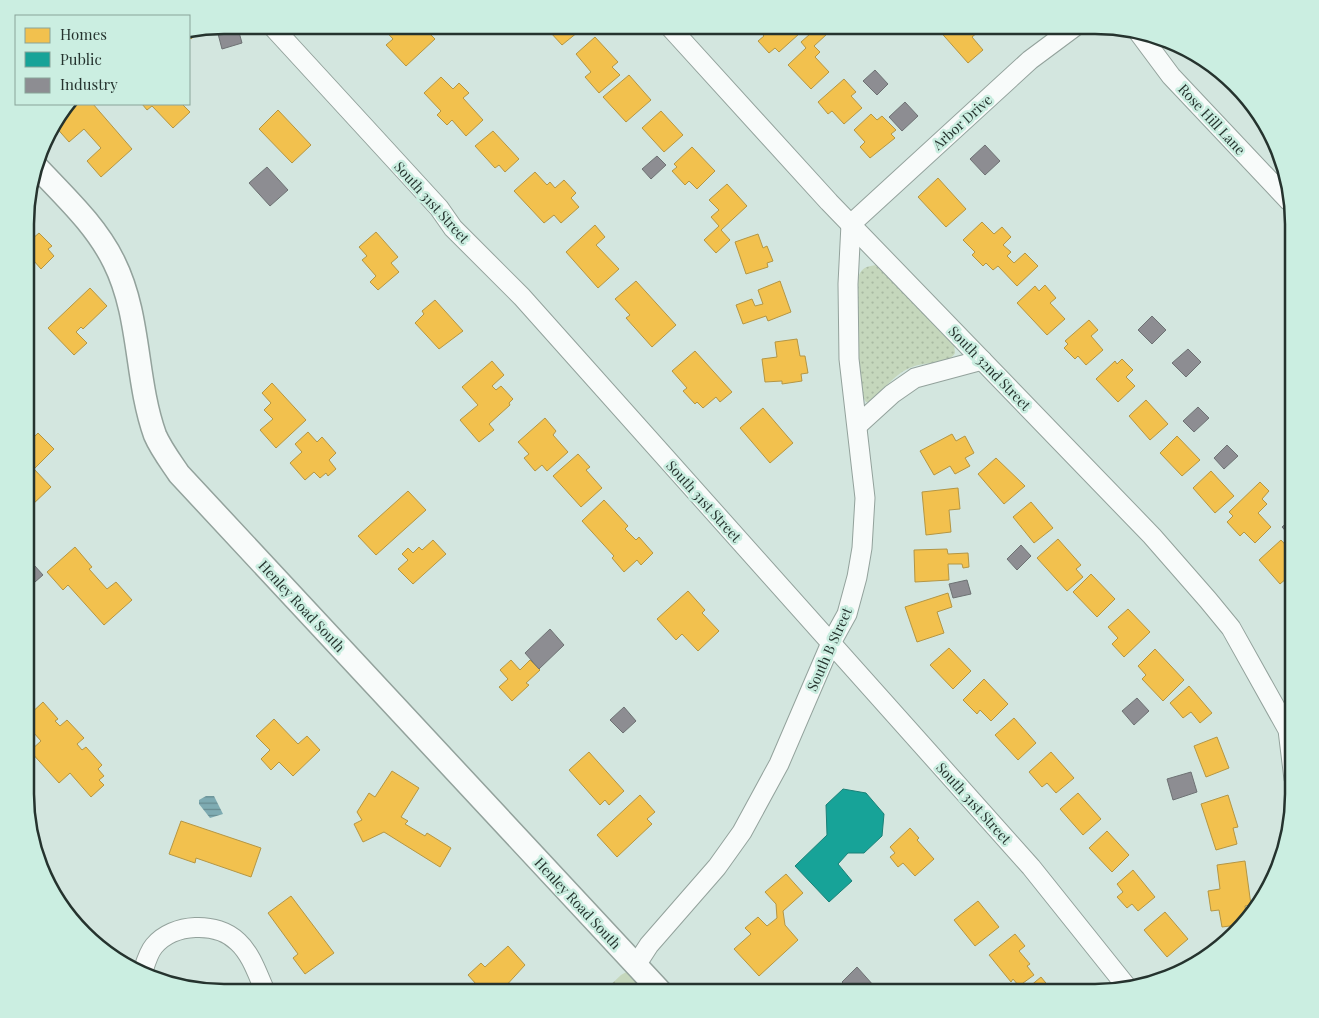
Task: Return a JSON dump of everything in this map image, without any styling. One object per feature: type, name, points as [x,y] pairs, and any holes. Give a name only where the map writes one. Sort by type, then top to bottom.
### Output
[{"type":"street","name":"South 31st Street","points":[[279,34],[439,208],[453,228],[522,297],[1031,867],[1123,982]]},
{"type":"street","name":"South 32nd Street","points":[[676,34],[851,224],[1152,536],[1231,628],[1285,721]]},
{"type":"street","name":"Arbor Drive","points":[[851,224],[1030,60],[1065,34]]},
{"type":"street","name":"Rose Hill Lane","points":[[1144,40],[1171,76],[1283,195]]},
{"type":"street","name":"Henley Road South","points":[[41,171],[81,214],[114,262],[131,312],[146,400],[155,435],[179,474],[654,984]]},
{"type":"street","name":"South B Street","points":[[636,965],[649,945],[717,867],[742,832],[779,764],[831,643],[847,614],[862,548],[865,498],[849,359],[848,284],[851,224]]},
{"type":"street","points":[[858,425],[892,394],[915,378],[982,360]]},
{"type":"street","points":[[145,967],[153,946],[164,937],[176,932],[206,927],[230,934],[239,943],[248,954],[262,984]]},
{"type":"green space","points":[[877,265],[954,343],[955,353],[948,359],[915,366],[902,372],[870,403],[866,402],[862,396],[856,296],[860,273],[865,268]]},
{"type":"green space","points":[[628,971],[638,984],[612,984]]},
{"type":"water","points":[[206,796],[214,796],[223,814],[210,818],[199,804],[199,800]]},
{"type":"building: Homes","points":[[388,34],[430,34],[435,39],[406,66],[386,45],[393,39]]},
{"type":"building: Homes","points":[[552,34],[576,34],[562,45]]},
{"type":"building: Homes","points":[[762,34],[799,34],[779,52],[775,48],[769,53],[758,41],[764,36]]},
{"type":"building: Homes","points":[[810,34],[827,34],[814,46],[820,52],[815,57],[829,72],[811,89],[788,65],[806,48],[801,42]]},
{"type":"building: Homes","points":[[942,34],[976,34],[972,37],[983,50],[968,63]]},
{"type":"building: Homes","points":[[595,37],[618,62],[612,67],[620,75],[599,93],[585,77],[591,72],[576,54]]},
{"type":"building: Homes","points":[[629,75],[651,100],[626,122],[603,97]]},
{"type":"building: Homes","points":[[441,77],[453,89],[459,83],[469,93],[463,98],[483,120],[466,136],[452,120],[447,125],[437,115],[441,111],[424,93]]},
{"type":"building: Homes","points":[[844,79],[856,92],[851,96],[862,108],[844,124],[832,111],[828,114],[818,102]]},
{"type":"building: Homes","points":[[77,105],[94,105],[132,149],[101,177],[87,161],[101,148],[84,129],[69,142],[58,130]]},
{"type":"building: Homes","points":[[143,105],[183,105],[190,112],[173,128],[152,106],[147,110]]},
{"type":"building: Homes","points":[[278,110],[311,145],[292,163],[259,129]]},
{"type":"building: Homes","points":[[661,111],[683,135],[664,152],[642,128]]},
{"type":"building: Homes","points":[[871,114],[877,120],[882,116],[896,130],[891,134],[895,138],[870,158],[860,147],[865,142],[854,130]]},
{"type":"building: Homes","points":[[493,131],[519,159],[505,172],[499,165],[495,168],[475,146]]},
{"type":"building: Homes","points":[[692,147],[715,171],[697,189],[689,181],[685,185],[672,171],[677,167],[674,164]]},
{"type":"building: Homes","points":[[535,172],[547,185],[550,182],[555,188],[564,180],[576,193],[571,198],[579,207],[561,223],[554,215],[544,223],[514,191]]},
{"type":"building: Homes","points":[[938,178],[966,209],[946,227],[918,197]]},
{"type":"building: Homes","points":[[727,184],[747,206],[721,230],[730,240],[716,253],[704,240],[719,226],[711,217],[719,210],[709,200]]},
{"type":"building: Homes","points":[[982,222],[994,234],[1002,227],[1011,237],[1003,245],[1011,252],[1007,256],[1014,263],[1025,253],[1038,266],[1017,286],[998,266],[993,270],[986,263],[983,266],[972,255],[975,252],[963,240]]},
{"type":"building: Homes","points":[[595,225],[605,237],[596,245],[619,269],[598,288],[566,252]]},
{"type":"building: Homes","points":[[376,232],[398,257],[391,263],[399,272],[378,290],[370,282],[376,276],[362,260],[367,256],[359,247]]},
{"type":"building: Homes","points":[[39,233],[52,246],[48,249],[54,256],[41,269],[34,261],[34,237]]},
{"type":"building: Homes","points":[[758,234],[763,248],[767,246],[773,261],[767,263],[768,267],[746,274],[735,242]]},
{"type":"building: Homes","points":[[636,281],[676,325],[652,347],[626,318],[630,315],[615,299]]},
{"type":"building: Homes","points":[[780,281],[791,312],[768,321],[766,316],[743,324],[736,305],[752,299],[755,306],[763,304],[758,290]]},
{"type":"building: Homes","points":[[1045,285],[1056,298],[1050,303],[1065,319],[1047,335],[1017,303],[1035,286],[1039,291]]},
{"type":"building: Homes","points":[[90,288],[107,306],[83,329],[81,327],[76,332],[87,343],[74,355],[48,328]]},
{"type":"building: Homes","points":[[435,300],[463,331],[439,349],[415,323],[424,314],[422,311]]},
{"type":"building: Homes","points":[[1089,320],[1098,330],[1091,336],[1103,350],[1086,365],[1078,356],[1075,359],[1064,348],[1068,344],[1065,341]]},
{"type":"building: Homes","points":[[797,339],[800,356],[805,356],[808,373],[801,374],[802,381],[782,384],[782,381],[765,382],[762,359],[777,357],[775,342]]},
{"type":"building: Homes","points":[[695,351],[732,392],[720,402],[716,397],[703,408],[697,402],[695,404],[683,391],[687,388],[672,371]]},
{"type":"building: Homes","points":[[1122,359],[1133,370],[1126,377],[1135,386],[1118,402],[1096,379],[1115,361],[1117,364]]},
{"type":"building: Homes","points":[[492,361],[504,375],[492,386],[496,390],[501,386],[513,399],[509,403],[510,405],[489,424],[494,430],[479,442],[460,420],[478,405],[462,387]]},
{"type":"building: Homes","points":[[272,383],[306,420],[276,448],[260,430],[273,419],[264,410],[271,403],[262,393]]},
{"type":"building: Homes","points":[[1146,400],[1168,424],[1150,440],[1129,416]]},
{"type":"building: Homes","points":[[763,408],[793,443],[770,463],[740,428]]},
{"type":"building: Homes","points":[[545,418],[556,431],[553,435],[568,452],[547,471],[542,465],[535,471],[524,458],[529,454],[518,442]]},
{"type":"building: Homes","points":[[308,432],[317,442],[322,437],[336,453],[329,460],[336,469],[328,476],[326,473],[320,478],[314,472],[305,480],[290,463],[302,452],[295,444]]},
{"type":"building: Homes","points":[[38,433],[54,449],[34,469],[34,437]]},
{"type":"building: Homes","points":[[952,434],[956,441],[965,436],[974,453],[965,458],[970,466],[955,474],[950,466],[934,475],[920,451]]},
{"type":"building: Homes","points":[[1177,436],[1200,460],[1182,476],[1160,453]]},
{"type":"building: Homes","points":[[578,454],[590,467],[586,470],[602,488],[581,507],[553,476]]},
{"type":"building: Homes","points":[[996,458],[1025,486],[1004,504],[978,474]]},
{"type":"building: Homes","points":[[34,469],[51,487],[34,503]]},
{"type":"building: Homes","points":[[1211,471],[1234,496],[1215,513],[1193,488]]},
{"type":"building: Homes","points":[[1260,482],[1269,491],[1262,499],[1267,504],[1258,513],[1271,527],[1255,543],[1244,532],[1240,536],[1227,522],[1233,516],[1229,512]]},
{"type":"building: Homes","points":[[958,488],[960,509],[949,510],[951,532],[926,535],[922,492]]},
{"type":"building: Homes","points":[[408,491],[426,510],[376,555],[358,536]]},
{"type":"building: Homes","points":[[604,500],[628,526],[625,529],[636,540],[639,537],[653,553],[641,565],[637,560],[624,572],[612,558],[614,556],[582,521]]},
{"type":"building: Homes","points":[[1031,502],[1053,528],[1034,543],[1013,517]]},
{"type":"building: Homes","points":[[1058,539],[1081,565],[1076,569],[1083,577],[1067,591],[1037,558]]},
{"type":"building: Homes","points":[[433,540],[446,554],[413,584],[398,569],[408,560],[402,554],[408,548],[413,553],[419,547],[422,550]]},
{"type":"building: Homes","points":[[1281,540],[1285,544],[1285,580],[1280,584],[1259,560]]},
{"type":"building: Homes","points":[[75,547],[92,567],[89,569],[107,589],[116,582],[132,600],[104,625],[68,585],[63,590],[47,572]]},
{"type":"building: Homes","points":[[947,549],[948,554],[968,553],[969,567],[963,568],[962,564],[948,564],[949,580],[915,582],[914,550]]},
{"type":"building: Homes","points":[[1091,574],[1115,599],[1097,617],[1073,592]]},
{"type":"building: Homes","points":[[688,591],[705,610],[702,613],[719,631],[698,651],[682,634],[676,640],[657,619]]},
{"type":"building: Homes","points":[[948,593],[952,607],[937,612],[944,633],[917,642],[905,607]]},
{"type":"building: Homes","points":[[1128,609],[1150,632],[1124,657],[1112,644],[1118,638],[1108,627]]},
{"type":"building: Homes","points":[[949,648],[971,671],[953,689],[930,665]]},
{"type":"building: Homes","points":[[1155,649],[1184,680],[1163,701],[1142,679],[1146,675],[1138,666]]},
{"type":"building: Homes","points":[[511,660],[520,670],[530,660],[540,670],[526,683],[529,685],[512,701],[499,687],[508,679],[500,670]]},
{"type":"building: Homes","points":[[984,679],[1008,704],[991,721],[980,710],[977,714],[963,700]]},
{"type":"building: Homes","points":[[1189,686],[1212,713],[1200,723],[1191,712],[1183,718],[1170,703]]},
{"type":"building: Homes","points":[[43,702],[58,719],[55,721],[60,726],[67,720],[84,738],[77,744],[82,750],[86,747],[102,765],[98,769],[104,776],[99,780],[104,785],[91,797],[70,773],[59,783],[34,755],[34,747],[41,741],[34,733],[34,710]]},
{"type":"building: Homes","points":[[1014,718],[1036,743],[1018,760],[995,735]]},
{"type":"building: Homes","points":[[274,719],[298,744],[307,736],[320,750],[293,776],[279,762],[271,770],[261,759],[270,750],[256,736]]},
{"type":"building: Homes","points":[[1217,737],[1229,768],[1206,777],[1194,746]]},
{"type":"building: Homes","points":[[589,752],[624,791],[609,805],[605,800],[600,805],[569,770]]},
{"type":"building: Homes","points":[[1051,752],[1074,778],[1056,793],[1047,783],[1042,787],[1029,772]]},
{"type":"building: Homes","points":[[392,771],[419,788],[401,817],[408,821],[405,824],[425,836],[427,833],[451,848],[440,867],[384,832],[363,842],[354,824],[362,820],[357,812],[369,793],[375,797]]},
{"type":"building: Homes","points":[[1078,793],[1101,819],[1083,835],[1060,809]]},
{"type":"building: Homes","points":[[640,795],[655,812],[647,819],[652,824],[617,857],[597,835]]},
{"type":"building: Homes","points":[[1228,795],[1238,827],[1233,828],[1237,844],[1216,850],[1201,804]]},
{"type":"building: Homes","points":[[181,821],[261,848],[251,877],[196,858],[195,863],[169,854]]},
{"type":"building: Homes","points":[[910,828],[919,838],[917,840],[934,859],[915,876],[903,863],[898,867],[890,857],[895,853],[890,847]]},
{"type":"building: Homes","points":[[1107,831],[1129,855],[1112,872],[1089,848]]},
{"type":"building: Homes","points":[[1245,861],[1251,903],[1245,906],[1246,910],[1233,926],[1222,927],[1219,910],[1211,911],[1208,891],[1220,889],[1217,865]]},
{"type":"building: Homes","points":[[1133,870],[1155,897],[1138,911],[1132,904],[1127,908],[1117,897],[1123,892],[1117,884]]},
{"type":"building: Homes","points":[[786,874],[803,893],[783,911],[785,925],[798,940],[759,976],[734,949],[751,934],[745,928],[758,917],[767,926],[777,918],[776,904],[765,892]]},
{"type":"building: Homes","points":[[291,896],[334,953],[305,974],[293,958],[298,954],[268,913]]},
{"type":"building: Homes","points":[[978,901],[999,927],[975,946],[954,920]]},
{"type":"building: Homes","points":[[1165,912],[1188,939],[1167,957],[1144,930]]},
{"type":"building: Homes","points":[[1015,934],[1025,946],[1019,951],[1030,964],[1027,966],[1034,975],[1022,984],[1017,984],[1013,979],[1011,982],[989,955]]},
{"type":"building: Homes","points":[[508,946],[525,965],[508,984],[476,984],[468,975],[481,963],[485,967]]},
{"type":"building: Homes","points":[[1041,977],[1047,984],[1033,984]]},
{"type":"building: Public","points":[[843,789],[866,793],[884,814],[882,836],[864,853],[848,853],[838,864],[852,881],[829,902],[795,866],[827,835],[826,805]]},
{"type":"building: Industry","points":[[218,34],[240,34],[242,43],[222,49]]},
{"type":"building: Industry","points":[[875,70],[888,84],[877,95],[863,81]]},
{"type":"building: Industry","points":[[905,102],[918,116],[902,131],[889,117]]},
{"type":"building: Industry","points":[[985,145],[1000,161],[985,175],[970,159]]},
{"type":"building: Industry","points":[[657,156],[666,165],[651,179],[642,169]]},
{"type":"building: Industry","points":[[267,167],[288,190],[270,206],[249,183]]},
{"type":"building: Industry","points":[[1152,316],[1166,330],[1152,344],[1138,330]]},
{"type":"building: Industry","points":[[1188,349],[1201,362],[1186,377],[1172,363]]},
{"type":"building: Industry","points":[[1198,407],[1209,418],[1194,432],[1183,421]]},
{"type":"building: Industry","points":[[1227,445],[1238,456],[1224,469],[1214,458]]},
{"type":"building: Industry","points":[[1021,545],[1031,556],[1017,570],[1007,559]]},
{"type":"building: Industry","points":[[34,565],[43,575],[34,583]]},
{"type":"building: Industry","points":[[967,580],[971,594],[953,598],[949,584]]},
{"type":"building: Industry","points":[[550,629],[564,645],[539,669],[525,653]]},
{"type":"building: Industry","points":[[1137,698],[1149,711],[1134,725],[1122,711]]},
{"type":"building: Industry","points":[[624,707],[636,721],[623,733],[610,720]]},
{"type":"building: Industry","points":[[1191,772],[1197,792],[1173,800],[1167,779]]},
{"type":"building: Industry","points":[[857,967],[872,984],[844,984],[842,982]]}]
